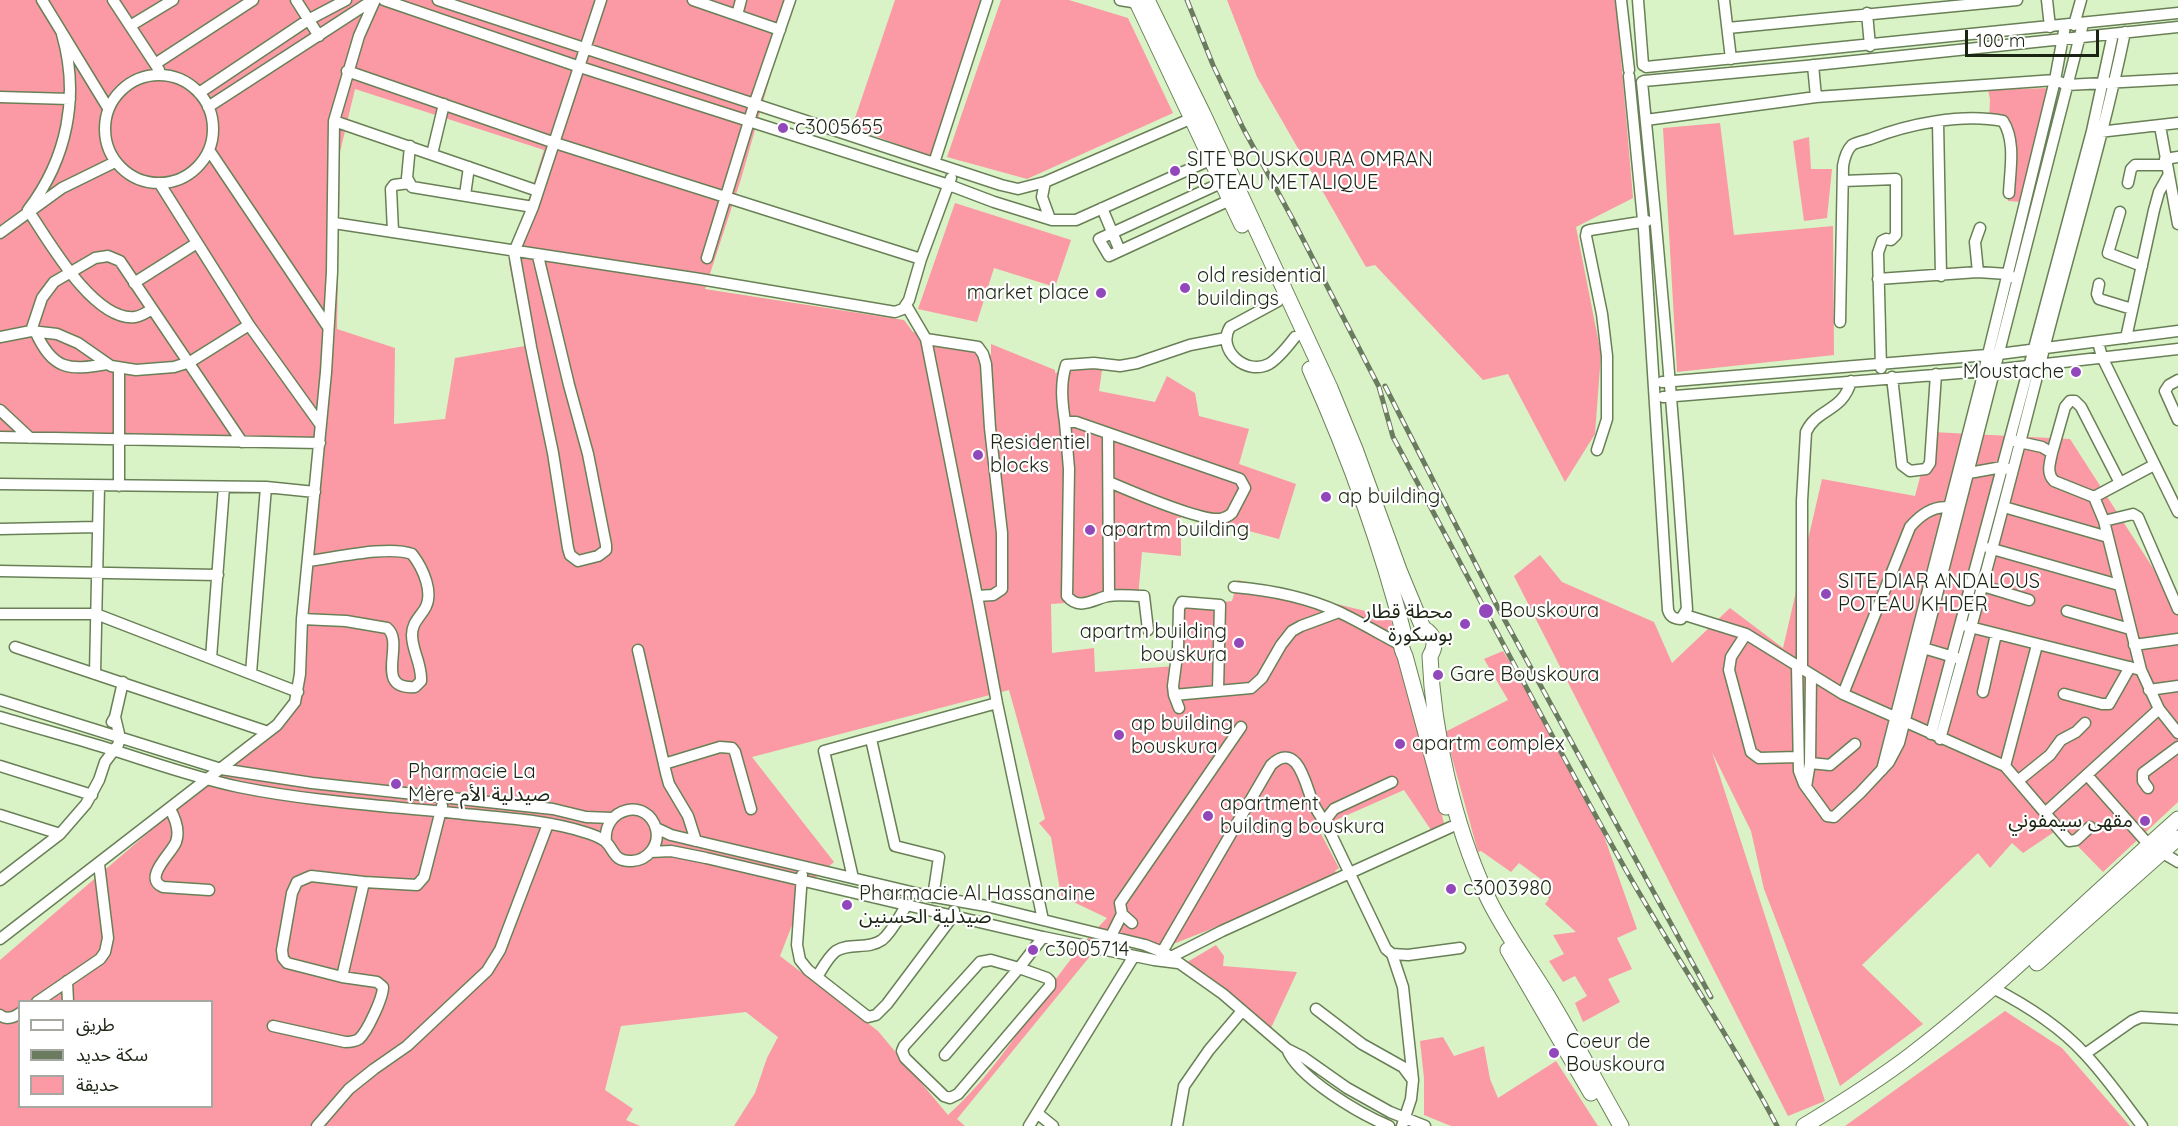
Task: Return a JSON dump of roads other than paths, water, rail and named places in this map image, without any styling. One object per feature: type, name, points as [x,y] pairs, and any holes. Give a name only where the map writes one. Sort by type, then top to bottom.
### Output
[{"type":"street","points":[[42,0],[108,108]]},
{"type":"street","points":[[113,0],[163,75]]},
{"type":"street","points":[[155,64],[253,0]]},
{"type":"street","points":[[296,0],[319,36]]},
{"type":"street","points":[[199,93],[308,20],[346,0]]},
{"type":"street","points":[[208,107],[374,0]]},
{"type":"street","points":[[0,939],[209,779],[291,710],[298,692],[302,619],[326,372],[334,223],[334,121],[347,71],[374,0]]},
{"type":"street","points":[[384,0],[750,123],[1050,219],[1076,220],[1210,160]]},
{"type":"street","points":[[438,0],[953,170],[1018,189],[1045,182],[1197,116]]},
{"type":"street","points":[[538,256],[568,385],[588,454],[606,545],[603,554],[579,561],[570,555],[568,548],[555,465],[514,252],[533,207],[601,0]]},
{"type":"street","points":[[693,0],[780,30]]},
{"type":"street","points":[[737,15],[741,0]]},
{"type":"street","points":[[707,258],[754,105],[790,0]]},
{"type":"street","points":[[934,163],[987,0]]},
{"type":"street","points":[[1120,0],[1140,1],[1197,116],[1227,182],[1230,200],[1295,337],[1344,452],[1390,579],[1403,645],[1451,827],[1470,878],[1487,913],[1609,1126]]},
{"type":"street","points":[[1621,0],[1642,221],[1668,610],[1670,616],[1682,620],[1686,609],[1643,82],[1647,76],[1644,66],[1638,0]]},
{"type":"street","points":[[1724,0],[1731,59]]},
{"type":"street","points":[[1870,46],[1872,0]]},
{"type":"street","points":[[1728,28],[2017,0]]},
{"type":"street","points":[[2047,0],[2050,27]]},
{"type":"street","points":[[1993,355],[2007,274],[2055,80],[2062,39],[2074,25],[2081,0]]},
{"type":"street","points":[[130,26],[169,1]]},
{"type":"street","points":[[1629,73],[1633,65],[1644,66],[1870,46],[2178,13]]},
{"type":"street","points":[[1851,381],[1845,398],[1809,424],[1806,432],[1802,501],[1803,669],[1798,758],[1800,776],[1806,787],[1827,816],[1834,817],[1894,756],[1900,720],[1989,370],[2017,280],[2080,37],[2074,25]]},
{"type":"street","points":[[1629,73],[1636,82],[1643,82],[2178,27]]},
{"type":"street","points":[[1935,736],[1957,658],[1960,624],[1982,546],[2008,469],[2098,131],[2115,82],[2125,32]]},
{"type":"street","points":[[28,210],[39,196],[61,150],[70,99],[68,54],[62,34]]},
{"type":"street","points":[[2098,131],[2103,83],[2113,34]]},
{"type":"street","points":[[1813,65],[1823,58],[1819,50]]},
{"type":"street","points":[[1804,52],[1802,59],[1813,65]]},
{"type":"street","points":[[1813,65],[1816,97]]},
{"type":"street","points":[[347,71],[555,143],[921,258]]},
{"type":"street","points":[[163,75],[183,80],[199,93],[208,107],[213,128],[209,150],[198,167],[180,179],[160,184],[135,178],[115,162],[106,146],[104,126],[108,108],[121,89],[140,78],[163,75]]},
{"type":"street","points":[[1646,120],[1816,97],[2055,80],[2067,86],[2178,79]]},
{"type":"street","points":[[0,88],[0,99],[70,99]]},
{"type":"street","points":[[432,154],[444,104]]},
{"type":"street","points":[[1197,116],[1210,160],[1227,182],[1245,193],[1255,207],[1336,380],[1344,422],[1399,570],[1424,628],[1431,633],[1434,641],[1433,651],[1422,661],[1414,661],[1403,645],[1339,612],[1276,592],[1234,587]]},
{"type":"street","points":[[1840,322],[1844,161],[1852,145],[1918,123],[1988,118],[2003,121],[2008,129],[2012,147],[2009,193]]},
{"type":"street","points":[[334,121],[538,190]]},
{"type":"street","points":[[1938,122],[1941,276]]},
{"type":"street","points":[[2098,131],[2178,123]]},
{"type":"street","points":[[2160,126],[2178,224]]},
{"type":"street","points":[[2038,143],[2052,144]]},
{"type":"street","points":[[410,146],[407,178],[415,188],[533,207]]},
{"type":"street","points":[[209,150],[328,327]]},
{"type":"street","points":[[2126,338],[2156,201],[2167,166],[2178,157]]},
{"type":"street","points":[[0,233],[28,210],[62,188],[115,162]]},
{"type":"street","points":[[2128,183],[2131,169],[2135,165],[2167,166]]},
{"type":"street","points":[[465,195],[469,167]]},
{"type":"street","points":[[334,223],[700,279],[886,312],[899,312],[906,305],[953,170]]},
{"type":"street","points":[[1843,181],[1896,179],[1896,235],[1891,240],[1882,241],[1880,247],[1878,279],[1881,364],[1887,378],[1902,465],[1910,471],[1926,469],[1930,463],[1936,374]]},
{"type":"street","points":[[1045,182],[1042,197],[1050,219]]},
{"type":"street","points":[[1227,182],[1099,239],[1109,256],[1230,200]]},
{"type":"street","points":[[393,231],[391,189],[394,185],[409,183]]},
{"type":"street","points":[[160,184],[249,325],[320,424]]},
{"type":"street","points":[[1102,208],[1120,251]]},
{"type":"street","points":[[28,210],[69,272],[93,297],[120,315],[136,317],[152,309]]},
{"type":"street","points":[[2120,212],[2108,253],[2142,266]]},
{"type":"street","points":[[1597,450],[1608,419],[1608,356],[1586,236],[1587,231],[1656,220]]},
{"type":"street","points":[[1978,272],[1975,242],[1980,228]]},
{"type":"street","points":[[134,283],[197,243]]},
{"type":"street","points":[[106,364],[77,369],[63,365],[45,350],[33,331],[45,291],[54,282],[87,261],[108,256],[120,261],[242,442]]},
{"type":"street","points":[[1878,279],[1978,272],[2007,274],[2017,280]]},
{"type":"street","points":[[2099,284],[2097,294],[2099,299],[2132,309]]},
{"type":"street","points":[[1278,301],[1234,323],[1227,330],[1226,344],[1235,359],[1246,366],[1253,367],[1268,364],[1295,337]]},
{"type":"street","points":[[906,305],[926,339],[997,703],[1043,920]]},
{"type":"street","points":[[0,337],[33,331],[67,337],[106,364],[119,369],[159,369],[190,362],[249,325]]},
{"type":"street","points":[[1653,382],[1993,355],[2178,331]]},
{"type":"street","points":[[1148,630],[1144,596],[1109,596],[1084,603],[1072,601],[1067,596],[1069,469],[1062,392],[1063,376],[1066,365],[1094,363],[1120,366],[1137,363],[1190,345],[1226,338]]},
{"type":"street","points":[[926,339],[978,347],[986,364],[990,428],[1002,533],[1002,586],[998,593],[977,596]]},
{"type":"street","points":[[2098,342],[2102,357],[2178,512]]},
{"type":"street","points":[[1654,398],[1989,370],[2178,349]]},
{"type":"street","points":[[1837,368],[1838,382]]},
{"type":"street","points":[[119,369],[119,486]]},
{"type":"street","points":[[1954,508],[1969,473],[1989,370]]},
{"type":"street","points":[[2178,380],[2169,385],[2165,391],[2178,420]]},
{"type":"street","points":[[2120,483],[2081,407],[2075,401],[2070,401],[2065,407],[2052,453],[2049,470],[2051,478],[2094,497],[2104,521],[2141,670],[2159,709],[2178,733]]},
{"type":"street","points":[[0,410],[30,438]]},
{"type":"street","points":[[1065,422],[1076,422],[1240,478],[1245,488],[1233,513],[1220,519],[1182,510],[1109,482]]},
{"type":"street","points":[[1108,434],[1109,596]]},
{"type":"street","points":[[0,437],[320,443]]},
{"type":"street","points":[[2015,441],[2042,447],[2052,453]]},
{"type":"street","points":[[2094,497],[2154,465]]},
{"type":"street","points":[[1969,473],[2008,469]]},
{"type":"street","points":[[1957,658],[1972,628],[1994,550],[2004,507],[2008,469]]},
{"type":"street","points":[[0,484],[266,487],[315,492]]},
{"type":"street","points":[[95,674],[99,486]]},
{"type":"street","points":[[211,658],[224,487]]},
{"type":"street","points":[[251,673],[266,487]]},
{"type":"street","points":[[1661,488],[1677,487]]},
{"type":"street","points":[[1843,694],[1905,536],[1916,520],[1925,513],[1943,506],[1954,508]]},
{"type":"street","points":[[2004,507],[2108,537]]},
{"type":"street","points":[[2104,521],[2133,514],[2138,517],[2178,609]]},
{"type":"street","points":[[0,529],[97,527]]},
{"type":"street","points":[[1982,546],[2119,585]]},
{"type":"street","points":[[302,619],[346,621],[387,628],[393,634],[392,670],[395,681],[400,686],[411,687],[421,681],[412,631],[414,622],[426,607],[428,596],[421,569],[412,554],[404,551],[387,551],[308,561]]},
{"type":"street","points":[[0,571],[218,575]]},
{"type":"street","points":[[1983,586],[2029,600]]},
{"type":"street","points":[[1179,708],[1174,695],[1179,608],[1182,602],[1220,605],[1218,690]]},
{"type":"street","points":[[2067,611],[2130,629]]},
{"type":"street","points":[[1174,695],[1255,686],[1292,631],[1339,612]]},
{"type":"street","points":[[0,614],[96,614],[298,692]]},
{"type":"street","points":[[1685,615],[1746,634],[1843,694],[2005,766],[2069,840],[2076,840],[2090,827]]},
{"type":"street","points":[[1960,624],[2141,670]]},
{"type":"street","points":[[1403,645],[1410,629],[1424,628]]},
{"type":"street","points":[[1746,634],[1731,657],[1729,670],[1750,752],[1759,758],[1798,758]]},
{"type":"street","points":[[1983,692],[1996,634]]},
{"type":"street","points":[[2134,645],[2178,639]]},
{"type":"street","points":[[2005,766],[2037,645]]},
{"type":"street","points":[[15,647],[267,732]]},
{"type":"street","points":[[1919,647],[1957,658]]},
{"type":"street","points":[[638,650],[669,784],[688,816],[696,841]]},
{"type":"street","points":[[1430,656],[1436,720],[1461,825],[1477,873],[1487,897],[1565,1025],[1621,1126]]},
{"type":"street","points":[[2064,694],[2109,704],[2130,667]]},
{"type":"street","points":[[1803,669],[1810,763],[1806,787]]},
{"type":"street","points":[[105,762],[102,747],[104,733],[115,717],[123,682]]},
{"type":"street","points":[[2149,690],[2178,687]]},
{"type":"street","points":[[0,700],[221,769],[312,783],[553,810],[586,817],[612,819]]},
{"type":"street","points":[[853,878],[824,751],[997,703]]},
{"type":"street","points":[[2046,812],[2159,709]]},
{"type":"street","points":[[0,717],[236,786],[289,796],[548,824],[583,831],[606,842],[615,856],[622,860],[638,860],[650,852],[656,844],[656,828]]},
{"type":"street","points":[[0,880],[71,824],[92,795],[105,762],[115,751],[120,738],[115,717]]},
{"type":"street","points":[[2019,780],[2050,755],[2061,740],[2076,732],[2085,723]]},
{"type":"street","points":[[1111,936],[1122,914],[1120,903],[1241,727]]},
{"type":"street","points":[[870,739],[895,846],[939,858],[933,897]]},
{"type":"street","points":[[1810,763],[1830,765],[1855,744]]},
{"type":"street","points":[[664,764],[720,747],[732,748],[751,810]]},
{"type":"street","points":[[2148,788],[2143,781],[2143,773],[2178,747]]},
{"type":"street","points":[[1167,959],[1271,765],[1276,760],[1287,758],[1294,761],[1299,767],[1314,804],[1351,872],[1386,949],[1392,954],[1402,987],[1413,1080],[1411,1099],[1403,1122]]},
{"type":"street","points":[[0,766],[92,795]]},
{"type":"street","points":[[2087,775],[2155,849],[2178,862]]},
{"type":"street","points":[[1326,824],[1334,809],[1392,782]]},
{"type":"street","points":[[273,1026],[345,1042],[357,1041],[363,1033],[380,1001],[383,987],[377,982],[342,977],[285,961],[282,950],[292,893],[297,882],[307,877],[410,886],[420,883],[424,877],[444,798]]},
{"type":"street","points":[[170,809],[178,835],[173,849],[159,867],[157,881],[163,887],[209,890]]},
{"type":"street","points":[[606,842],[606,828],[612,819],[620,812],[634,810],[647,816],[656,828],[672,835],[933,897],[1111,936],[1167,959],[1223,994],[1287,1049],[1303,1056],[1361,1097],[1403,1122],[1425,1126]]},
{"type":"street","points":[[0,815],[60,834]]},
{"type":"street","points":[[1819,1126],[1914,1064],[2155,849],[2178,819]]},
{"type":"street","points":[[316,1126],[350,1089],[407,1046],[487,970],[500,950],[548,824]]},
{"type":"street","points":[[650,852],[671,851],[1043,937],[1134,956],[1167,959],[1222,931],[1451,827]]},
{"type":"street","points":[[2155,849],[2178,838]]},
{"type":"street","points":[[40,1000],[100,959],[108,945],[99,864]]},
{"type":"street","points":[[803,866],[798,955],[802,964],[862,1014],[872,1017],[887,1004],[953,916],[957,901]]},
{"type":"street","points":[[342,977],[364,882]]},
{"type":"street","points":[[816,977],[837,951],[848,947],[872,945],[880,941],[888,934],[906,906]]},
{"type":"street","points":[[1122,914],[1132,923]]},
{"type":"street","points":[[945,1055],[1020,968],[1043,937]]},
{"type":"street","points":[[1392,954],[1408,955],[1460,948]]},
{"type":"street","points":[[1029,1126],[1134,956]]},
{"type":"street","points":[[991,960],[1020,968],[1047,978],[1050,986],[958,1094],[947,1097],[905,1058],[902,1051],[904,1046],[981,962],[991,960]]},
{"type":"street","points":[[67,981],[68,1000]]},
{"type":"street","points":[[1998,990],[2047,1021],[2085,1054],[2142,1126]]},
{"type":"street","points":[[1804,1126],[1910,1056],[1998,990]]},
{"type":"street","points":[[1316,1008],[1362,1044],[1402,1067],[1413,1080]]},
{"type":"street","points":[[1177,1126],[1184,1086],[1209,1050],[1242,1011]]},
{"type":"street","points":[[0,1016],[9,1018],[18,1014]]},
{"type":"street","points":[[2085,1054],[2141,1017],[2178,1019]]},
{"type":"street","points":[[1287,1049],[1297,1066],[1341,1100],[1389,1126]]},
{"type":"street","points":[[1037,1113],[1053,1126]]},
{"type":"railway","points":[[1187,0],[1213,65],[1243,128],[1379,387],[1393,437],[1618,856],[1777,1126]]},
{"type":"railway","points":[[1385,386],[1496,604],[1711,997]]},
{"type":"place","name":"c3005655","points":[[783,128]]},
{"type":"place","name":"SITE BOUSKOURA OMRAN POTEAU METALIQUE","points":[[1175,171]]},
{"type":"place","name":"old residential buildings","points":[[1185,288]]},
{"type":"place","name":"market place","points":[[1101,293]]},
{"type":"place","name":"Moustache","points":[[2076,372]]},
{"type":"place","name":"Residentiel blocks","points":[[978,455]]},
{"type":"place","name":"ap building","points":[[1326,497]]},
{"type":"place","name":"apartm building","points":[[1090,530]]},
{"type":"place","name":"SITE DIAR ANDALOUS POTEAU KHDER","points":[[1826,594]]},
{"type":"place","name":"Bouskoura","points":[[1486,611]]},
{"type":"place","name":"محطة قطار بوسكورة","points":[[1465,624]]},
{"type":"place","name":"apartm building bouskura","points":[[1239,643]]},
{"type":"place","name":"Gare Bouskoura","points":[[1438,675]]},
{"type":"place","name":"ap building bouskura","points":[[1119,735]]},
{"type":"place","name":"apartm complex","points":[[1400,744]]},
{"type":"place","name":"Pharmacie La Mère صيدلية الأم","points":[[396,784]]},
{"type":"place","name":"apartment building bouskura","points":[[1208,816]]},
{"type":"place","name":"مقهى سيمفوني","points":[[2145,821]]},
{"type":"place","name":"c3003980","points":[[1451,889]]},
{"type":"place","name":"Pharmacie Al Hassanaine صيدلية الحسنين","points":[[847,905]]},
{"type":"place","name":"c3005714","points":[[1033,950]]},
{"type":"place","name":"Coeur de Bouskoura","points":[[1554,1053]]}]
